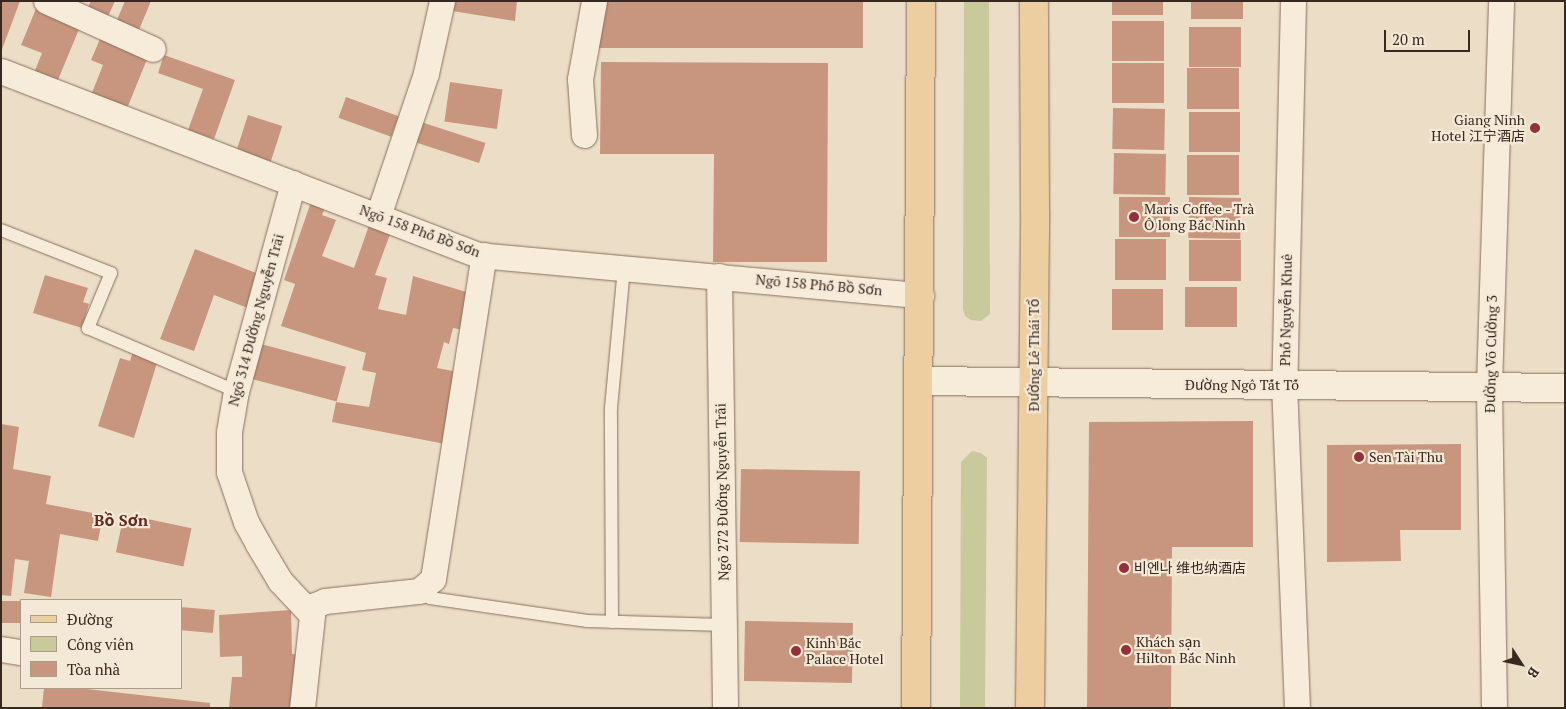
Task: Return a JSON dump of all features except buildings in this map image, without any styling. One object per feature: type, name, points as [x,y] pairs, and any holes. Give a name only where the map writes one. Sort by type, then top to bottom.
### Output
[{"type":"main road","points":[[916,708],[921,295],[921,1]]},
{"type":"main road","name":"Đường Lê Thái Tổ","points":[[1030,708],[1034,384],[1034,1]]},
{"type":"street","points":[[46,1],[153,49]]},
{"type":"street","points":[[378,216],[426,73],[442,1]]},
{"type":"street","points":[[584,135],[580,79],[594,1]]},
{"type":"street","name":"Phố Nguyễn Khuê","points":[[1292,1],[1284,384],[1296,708]]},
{"type":"street","name":"Đường Võ Cường 3","points":[[1494,708],[1490,385],[1501,1]]},
{"type":"street","name":"Ngõ 158 Phố Bồ Sơn","points":[[1,71],[484,255],[921,295]]},
{"type":"street","name":"Ngõ 314 Đường Nguyễn Trãi","points":[[293,183],[236,390],[228,451],[229,472],[235,495],[246,522],[280,581],[311,614]]},
{"type":"street","points":[[302,708],[313,606],[318,602],[419,591],[433,579],[484,255]]},
{"type":"street","name":"Ngõ 272 Đường Nguyễn Trãi","points":[[719,276],[725,708]]},
{"type":"street","name":"Đường Ngô Tất Tố","points":[[920,381],[1034,384],[1490,385],[1565,388]]},
{"type":"street","points":[[1,649],[20,652]]},
{"type":"lane","points":[[1,230],[111,273],[88,328],[236,390]]},
{"type":"lane","points":[[612,622],[611,408],[624,268]]},
{"type":"lane","points":[[419,591],[436,599],[612,622],[724,625]]},
{"type":"green space","points":[[964,1],[989,1],[990,314],[981,321],[971,320],[965,316],[963,309]]},
{"type":"green space","points":[[972,451],[981,453],[987,458],[985,708],[960,708],[961,462]]},
{"type":"place","name":"Giang Ninh Hotel 江宁酒店","points":[[1535,128]]},
{"type":"place","name":"Maris Coffee - Trà Ô long Bắc Ninh","points":[[1134,217]]},
{"type":"place","name":"Sen Tài Thu","points":[[1359,457]]},
{"type":"place","name":"비엔나 维也纳酒店","points":[[1124,568]]},
{"type":"place","name":"Khách sạn Hilton Bắc Ninh","points":[[1126,650]]},
{"type":"place","name":"Kinh Bắc Palace Hotel","points":[[796,651]]},
{"type":"district","name":"Bồ Sơn","points":[[121,520]]}]
